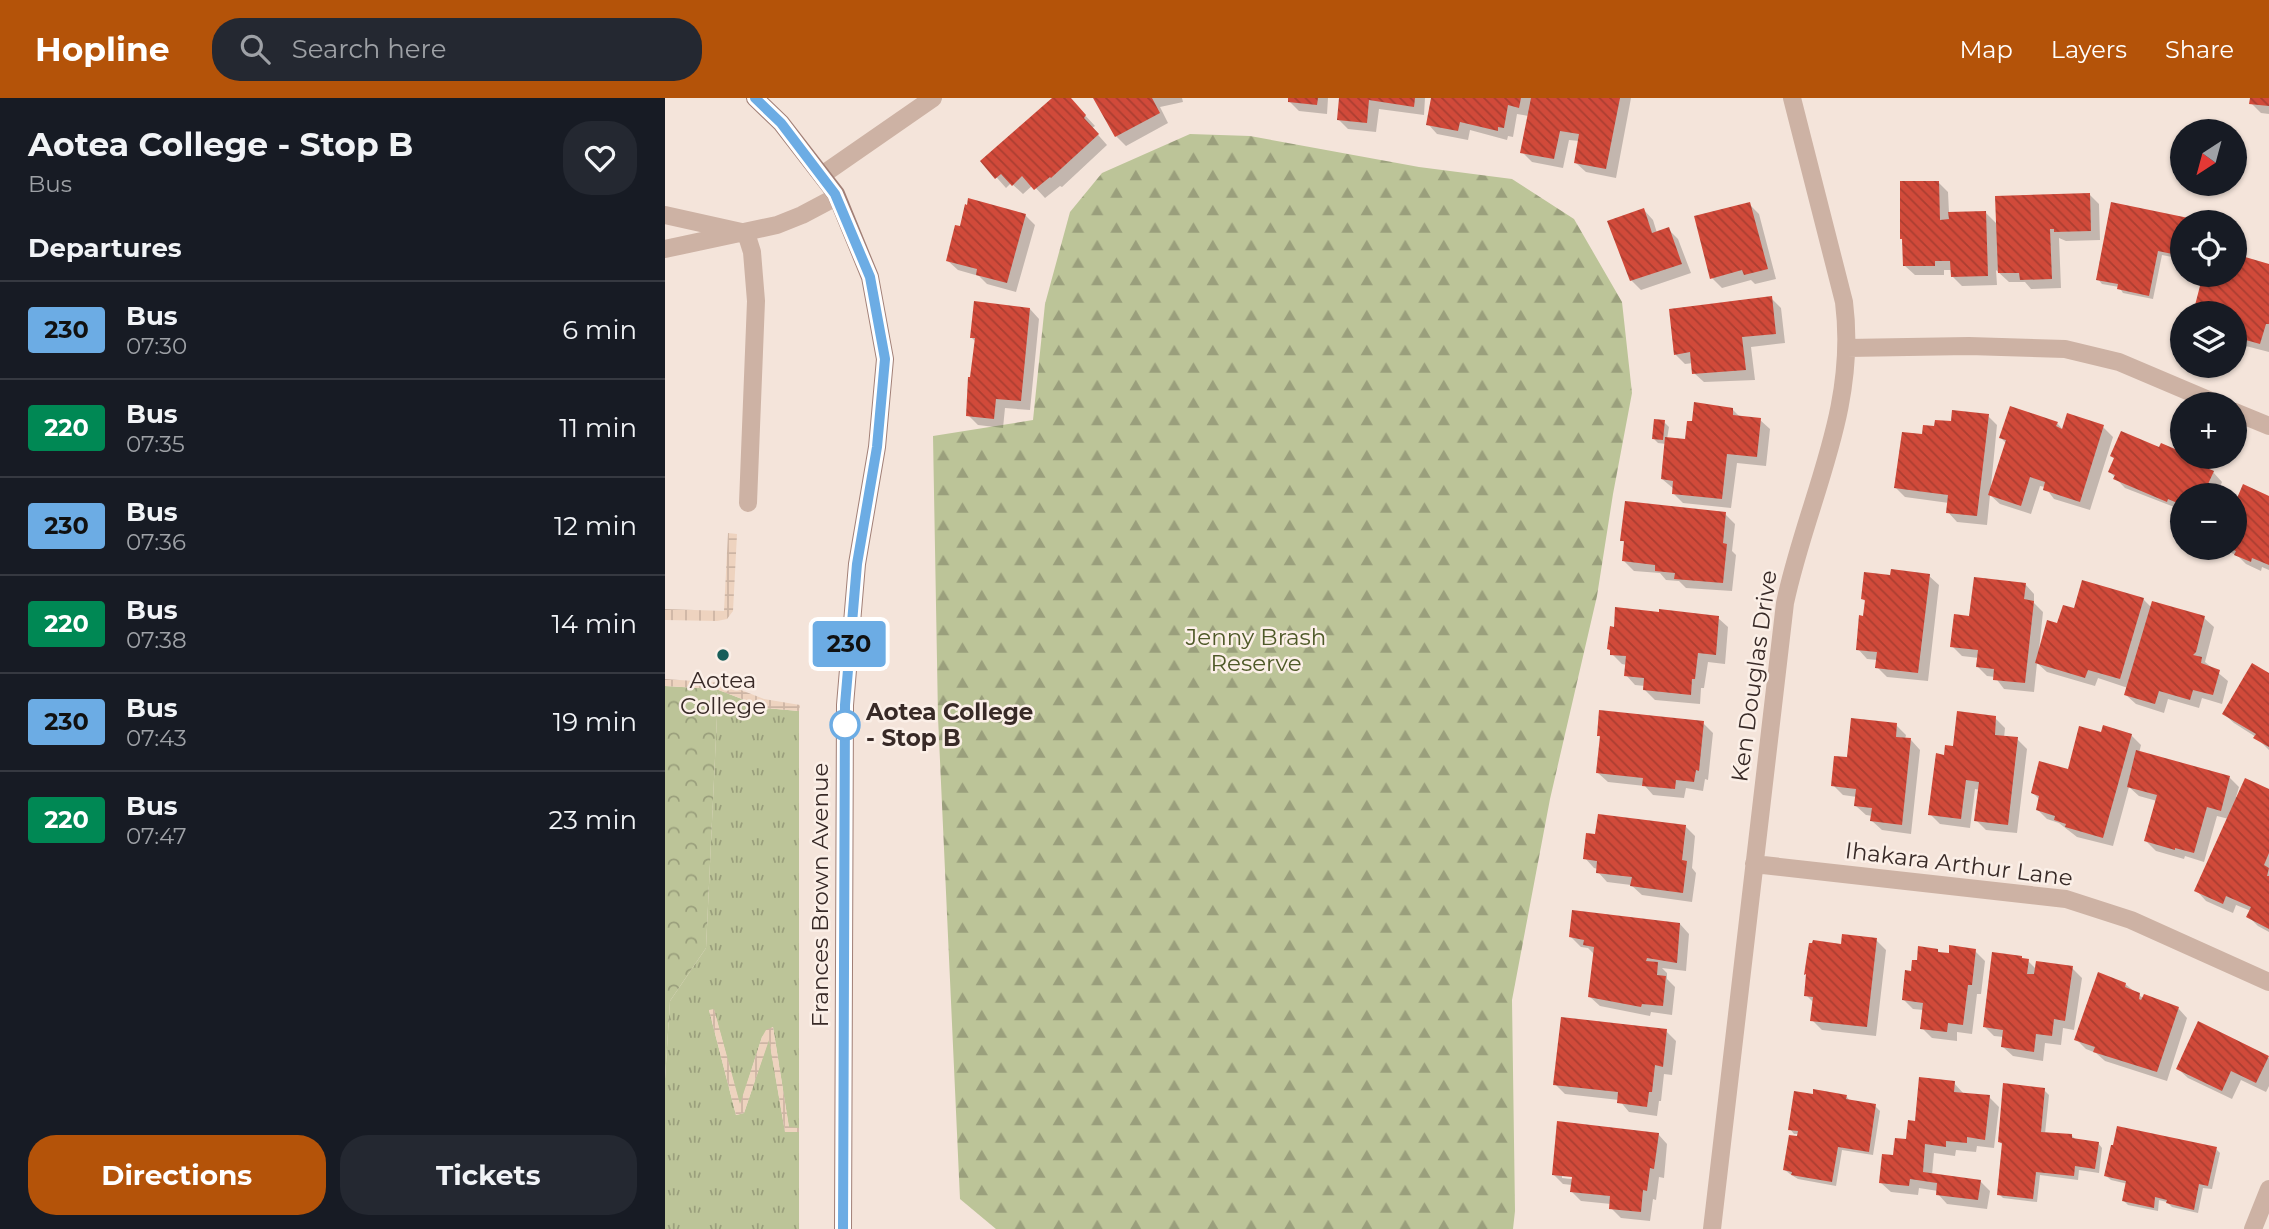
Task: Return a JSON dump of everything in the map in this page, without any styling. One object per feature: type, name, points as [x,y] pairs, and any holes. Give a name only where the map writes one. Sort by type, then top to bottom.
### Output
[{"type":"street","name":"Frances Brown Avenue","points":[[755,98],[781,123],[836,197],[870,277],[885,359],[877,447],[857,564],[845,705],[843,1229]]},
{"type":"street","points":[[822,175],[933,98]]},
{"type":"street","name":"Ken Douglas Drive","points":[[1712,1229],[1785,603],[1839,416],[1846,368],[1847,326],[1838,274],[1792,98]]},
{"type":"street","points":[[665,249],[777,225],[836,197]]},
{"type":"street","points":[[665,215],[746,233]]},
{"type":"street","points":[[746,233],[752,251],[756,301],[748,503]]},
{"type":"street","points":[[1847,348],[1982,346],[2065,349],[2119,362],[2190,392]]},
{"type":"street","points":[[2247,417],[2269,426]]},
{"type":"street","name":"Ihakara Arthur Lane","points":[[1754,864],[2066,899],[2131,920],[2269,982]]},
{"type":"street","points":[[2253,1229],[2269,1189]]},
{"type":"green space","name":"Jenny Brash Reserve","points":[[1190,134],[1250,136],[1419,167],[1512,179],[1574,219],[1622,302],[1632,393],[1597,596],[1550,799],[1512,1000],[1513,1229],[996,1229],[960,1199],[938,717],[933,436],[1033,420],[1045,304],[1070,212],[1102,173]]},
{"type":"green space","points":[[665,686],[716,689],[718,695],[706,948],[670,1001],[665,1079]]},
{"type":"green space","points":[[716,689],[765,708],[799,711],[799,1128],[789,1128],[773,1027],[762,1037],[740,1106],[714,1010],[709,1010],[736,1115],[744,1113],[769,1038],[785,1132],[799,1132],[799,1229],[665,1229],[665,1079],[670,1001],[706,948],[718,695]]},
{"type":"shaded area","points":[[728,533],[737,534],[733,611],[727,619],[717,621],[665,620],[665,609],[724,611]]},
{"type":"shaded area","points":[[665,679],[723,683],[764,699],[800,705],[799,711],[765,708],[716,689],[665,686]]},
{"type":"shaded area","points":[[714,1009],[740,1104],[762,1037],[766,1030],[773,1027],[789,1127],[799,1128],[799,1132],[785,1132],[769,1040],[744,1113],[736,1115],[709,1010]]},
{"type":"building","points":[[1052,98],[1071,98],[1099,134],[1034,190],[1022,176],[1012,186],[1001,174],[995,179],[980,161]]},
{"type":"building","points":[[1093,98],[1152,98],[1160,113],[1115,137]]},
{"type":"building","points":[[1288,98],[1318,98],[1317,105],[1288,102]]},
{"type":"building","points":[[1339,98],[1415,98],[1414,107],[1369,100],[1367,123],[1337,120]]},
{"type":"building","points":[[1431,98],[1521,98],[1519,108],[1508,105],[1504,128],[1498,127],[1498,131],[1460,122],[1458,131],[1426,125]]},
{"type":"building","points":[[1531,98],[1620,98],[1606,169],[1574,163],[1579,134],[1560,131],[1554,159],[1520,153]]},
{"type":"building","points":[[2250,98],[2269,98],[2269,106],[2249,104]]},
{"type":"building","points":[[1900,181],[1939,181],[1940,220],[1949,219],[1948,212],[1986,211],[1988,276],[1951,277],[1950,261],[1935,261],[1935,266],[1903,266]]},
{"type":"building","points":[[2090,193],[2091,231],[2054,232],[2054,229],[2050,229],[2052,279],[2020,280],[2019,273],[1998,273],[1995,196]]},
{"type":"building","points":[[968,198],[1026,214],[1007,283],[976,275],[977,269],[946,261],[955,225],[960,226]]},
{"type":"building","points":[[1750,202],[1768,269],[1744,275],[1742,270],[1710,279],[1694,216]]},
{"type":"building","points":[[2111,202],[2170,214],[2170,254],[2158,251],[2149,296],[2117,289],[2118,284],[2096,280]]},
{"type":"building","points":[[1644,208],[1652,233],[1669,227],[1682,264],[1630,281],[1607,221]]},
{"type":"building","points":[[2247,258],[2269,264],[2269,324],[2266,324],[2260,344],[2247,340],[2247,301],[2196,301],[2200,287],[2247,287]]},
{"type":"building","points":[[1772,296],[1776,334],[1742,337],[1746,370],[1692,374],[1690,352],[1674,355],[1669,309]]},
{"type":"building","points":[[974,301],[1030,308],[1021,401],[996,399],[994,419],[966,416],[968,377],[975,338],[970,338]]},
{"type":"building","points":[[1694,402],[1733,408],[1733,415],[1761,418],[1757,457],[1727,454],[1722,499],[1672,494],[1673,481],[1661,479],[1665,437],[1685,439],[1687,421],[1692,421]]},
{"type":"building","points":[[2010,406],[2058,422],[2056,426],[2062,429],[2067,413],[2104,425],[2080,502],[2043,490],[2045,482],[2030,477],[2021,506],[1988,495],[2006,440],[1999,438]]},
{"type":"building","points":[[1952,410],[1989,414],[1977,516],[1946,513],[1948,495],[1894,488],[1902,432],[1922,434],[1923,425],[1934,426],[1935,420],[1951,421]]},
{"type":"building","points":[[1654,419],[1665,420],[1663,440],[1652,439]]},
{"type":"building","points":[[2121,431],[2159,447],[2161,443],[2170,447],[2170,469],[2214,471],[2208,483],[2170,483],[2170,500],[2167,502],[2113,479],[2115,475],[2108,472],[2114,458],[2110,456]]},
{"type":"building","points":[[2247,486],[2269,496],[2269,565],[2252,558],[2251,562],[2246,560]]},
{"type":"building","points":[[1625,501],[1726,512],[1723,543],[1727,544],[1723,583],[1674,579],[1675,573],[1655,571],[1655,565],[1622,561],[1624,541],[1620,541]]},
{"type":"building","points":[[1891,569],[1930,574],[1918,673],[1875,668],[1877,652],[1856,650],[1859,615],[1863,616],[1865,600],[1861,599],[1864,572],[1890,575]]},
{"type":"building","points":[[1974,577],[2026,583],[2024,599],[2034,601],[2025,683],[1993,680],[1994,669],[1976,667],[1978,650],[1950,647],[1954,614],[1969,616]]},
{"type":"building","points":[[2082,580],[2144,598],[2120,679],[2088,670],[2085,678],[2035,663],[2047,620],[2057,623],[2063,605],[2074,608]]},
{"type":"building","points":[[2152,601],[2205,616],[2193,655],[2202,657],[2201,663],[2220,670],[2213,695],[2193,690],[2190,700],[2159,691],[2155,704],[2124,695]]},
{"type":"building","points":[[1615,607],[1719,616],[1716,655],[1698,653],[1691,695],[1643,690],[1644,678],[1624,676],[1626,656],[1610,655],[1610,650],[1607,649],[1610,626],[1614,627]]},
{"type":"building","points":[[2252,663],[2269,673],[2269,747],[2253,738],[2256,734],[2222,714]]},
{"type":"building","points":[[1599,710],[1704,721],[1699,771],[1696,770],[1694,782],[1676,780],[1675,789],[1642,786],[1643,778],[1596,773],[1600,736],[1597,736]]},
{"type":"building","points":[[1957,711],[1996,716],[1995,735],[2018,737],[2008,825],[1974,821],[1979,782],[1966,780],[1961,819],[1928,815],[1936,753],[1944,755],[1945,745],[1953,746]]},
{"type":"building","points":[[1851,718],[1897,723],[1896,737],[1911,738],[1902,825],[1870,821],[1872,808],[1854,806],[1856,789],[1831,786],[1834,756],[1847,757]]},
{"type":"building","points":[[2103,725],[2132,734],[2103,838],[2065,827],[2066,824],[2054,820],[2055,816],[2036,810],[2039,796],[2031,793],[2039,761],[2068,769],[2079,726],[2101,732]]},
{"type":"building","points":[[2136,750],[2230,776],[2221,811],[2207,807],[2194,853],[2144,841],[2157,795],[2127,787]]},
{"type":"building","points":[[2245,778],[2269,789],[2269,853],[2264,865],[2269,868],[2269,929],[2246,917],[2251,907],[2226,896],[2223,904],[2194,891]]},
{"type":"building","points":[[1598,814],[1686,825],[1682,860],[1687,861],[1683,893],[1630,886],[1632,877],[1596,873],[1597,861],[1583,859],[1586,833],[1595,834]]},
{"type":"building","points":[[1572,910],[1680,923],[1677,963],[1647,958],[1646,961],[1658,962],[1657,975],[1666,976],[1663,1006],[1642,1004],[1641,1007],[1588,997],[1594,947],[1583,945],[1584,940],[1569,937]]},
{"type":"building","points":[[1842,934],[1877,938],[1867,1027],[1810,1021],[1813,997],[1804,996],[1809,943],[1813,940],[1841,944]]},
{"type":"building","points":[[1949,945],[1976,949],[1972,985],[1968,985],[1963,1025],[1948,1023],[1947,1032],[1920,1029],[1923,1003],[1902,1000],[1905,970],[1911,971],[1912,960],[1917,960],[1918,946],[1949,953]]},
{"type":"building","points":[[1992,952],[2029,959],[2027,974],[2034,974],[2036,961],[2073,966],[2065,1021],[2054,1019],[2052,1036],[2036,1034],[2034,1052],[2001,1047],[2003,1030],[1983,1027]]},
{"type":"building","points":[[2098,972],[2126,983],[2125,987],[2140,993],[2141,1000],[2144,994],[2179,1007],[2157,1072],[2093,1052],[2095,1047],[2074,1040]]},
{"type":"building","points":[[1561,1017],[1667,1029],[1663,1067],[1655,1065],[1652,1092],[1649,1092],[1647,1107],[1617,1103],[1618,1092],[1553,1085]]},
{"type":"building","points":[[2198,1021],[2269,1056],[2256,1083],[2231,1071],[2222,1091],[2176,1069]]},
{"type":"building","points":[[1919,1077],[1955,1081],[1954,1092],[1990,1095],[1985,1140],[1967,1137],[1967,1143],[1946,1141],[1946,1147],[1925,1144],[1923,1172],[1981,1180],[1978,1200],[1936,1195],[1937,1183],[1910,1179],[1909,1186],[1879,1183],[1882,1154],[1893,1155],[1895,1138],[1906,1139],[1908,1120],[1915,1121]]},
{"type":"building","points":[[2003,1083],[2045,1088],[2041,1132],[2072,1134],[2072,1138],[2099,1142],[2095,1169],[2075,1166],[2074,1176],[2036,1172],[2033,1199],[1997,1195],[2002,1143],[1998,1142]]},
{"type":"building","points":[[1813,1089],[1876,1104],[1869,1152],[1838,1147],[1832,1182],[1791,1175],[1792,1172],[1783,1170],[1789,1135],[1797,1136],[1798,1131],[1788,1130],[1794,1091],[1813,1094]]},
{"type":"building","points":[[1557,1121],[1659,1133],[1654,1169],[1650,1168],[1647,1191],[1643,1190],[1641,1212],[1609,1209],[1610,1196],[1570,1192],[1572,1177],[1552,1175]]},
{"type":"building","points":[[2117,1126],[2217,1147],[2208,1186],[2199,1184],[2194,1210],[2166,1203],[2167,1200],[2155,1197],[2154,1208],[2122,1201],[2126,1181],[2104,1176]]},
{"type":"bus line","name":"230","points":[[755,98],[781,123],[835,194],[870,277],[885,359],[877,447],[857,564],[845,705],[843,1229]]},
{"type":"place","name":"Aotea College","points":[[723,655]]},
{"type":"place","name":"Aotea College - Stop B","points":[[845,725]]}]
